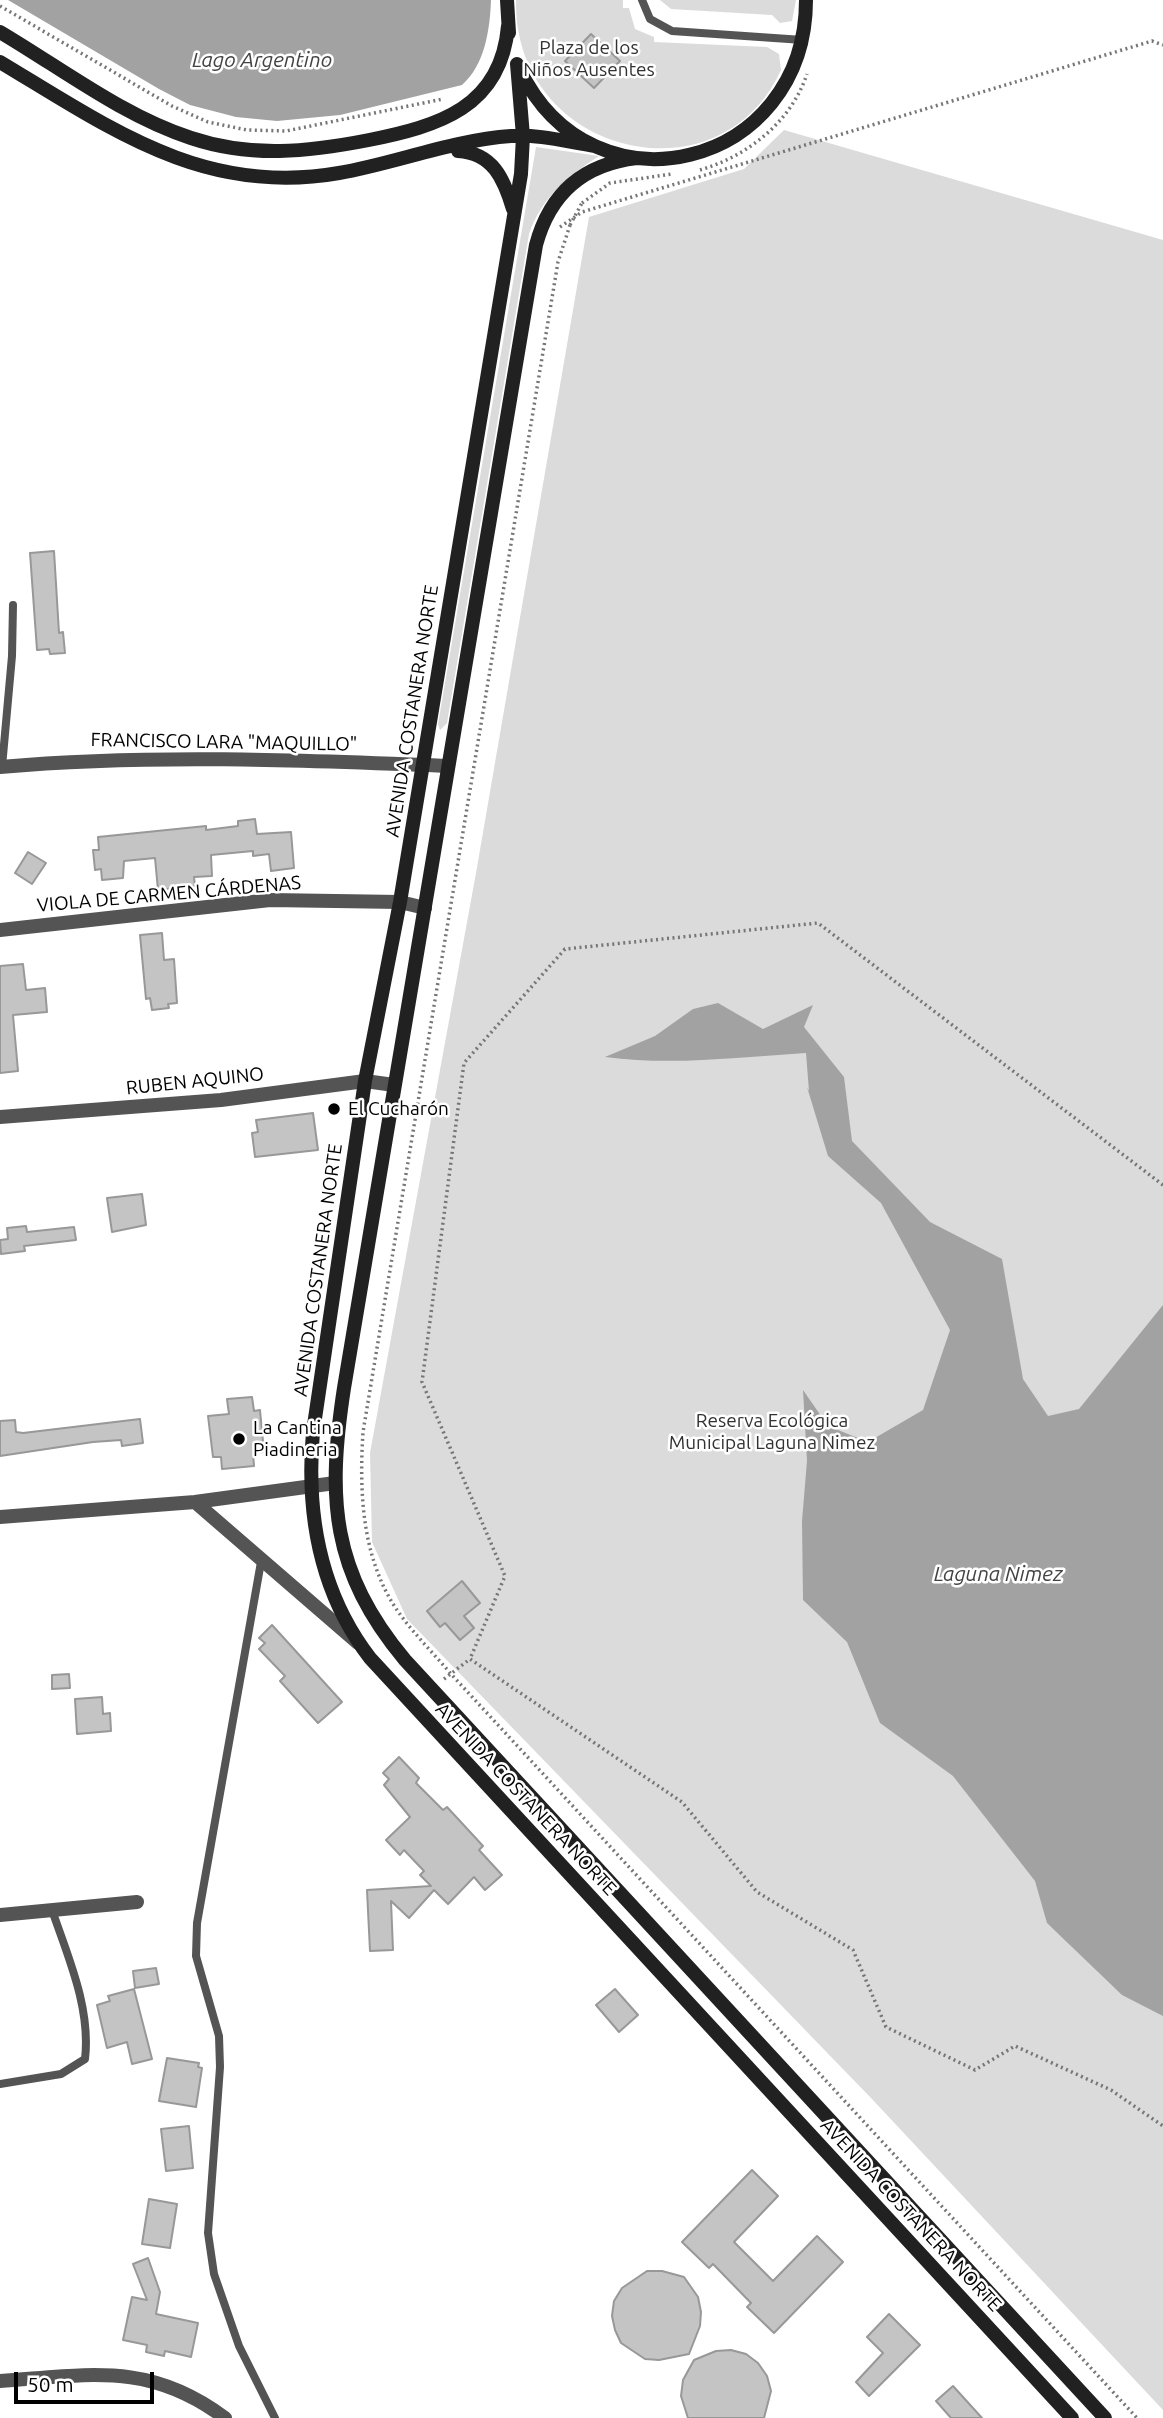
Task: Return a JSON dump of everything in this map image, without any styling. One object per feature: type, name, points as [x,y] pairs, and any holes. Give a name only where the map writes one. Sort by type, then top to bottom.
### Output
[{"type":"street","points":[[0,32],[156,124],[213,144],[276,152],[326,149],[421,129],[448,119],[468,104],[495,75],[504,54],[508,26],[507,0]]},
{"type":"street","points":[[0,62],[151,149],[222,173],[268,179],[312,177],[523,136],[596,146],[637,158],[657,159],[698,153],[735,137],[758,118],[779,95],[797,59],[803,40],[806,0]]},
{"type":"street","points":[[508,26],[517,64],[548,113],[578,137],[596,146]]},
{"type":"street","name":"AVENIDA COSTANERA NORTE","points":[[517,64],[523,136],[514,214],[400,902],[365,1081],[317,1406],[310,1486],[315,1530],[327,1577],[360,1644],[1072,2418]]},
{"type":"street","points":[[443,150],[471,152],[489,161],[504,180],[514,214]]},
{"type":"street","name":"AVENIDA COSTANERA NORTE","points":[[637,158],[606,163],[566,187],[548,211],[536,244],[341,1411],[335,1483],[337,1524],[359,1592],[386,1637],[1105,2418]]},
{"type":"street","name":"FRANCISCO LARA \"MAQUILLO\"","points":[[1,767],[88,760],[246,758],[447,766]]},
{"type":"street","name":"VIOLA DE CARMEN CÁRDENAS","points":[[0,930],[270,900],[400,902],[425,908]]},
{"type":"street","name":"RUBEN AQUINO","points":[[0,1117],[221,1100],[365,1081],[394,1085]]},
{"type":"street","points":[[0,1517],[195,1502],[335,1483]]},
{"type":"street","points":[[195,1502],[261,1562],[360,1644]]},
{"type":"street","points":[[0,1915],[137,1902]]},
{"type":"street","points":[[839,2166],[856,2149]]},
{"type":"street","points":[[0,2381],[138,2376],[197,2397],[225,2418]]},
{"type":"lane","points":[[642,0],[650,19],[672,31],[803,40]]},
{"type":"lane","points":[[1,767],[12,656],[13,605]]},
{"type":"lane","points":[[261,1562],[203,1885],[196,1956],[219,2036],[220,2067],[208,2233],[214,2274],[239,2346],[275,2418]]},
{"type":"lane","points":[[0,2084],[61,2074],[85,2059],[88,2034],[76,1979],[52,1910]]},
{"type":"path","points":[[0,6],[172,106],[208,122],[247,131],[286,131],[449,98]]},
{"type":"path","points":[[536,244],[582,212],[1152,41],[1163,45]]},
{"type":"path","points":[[582,203],[570,225],[558,262],[363,1432],[359,1485],[364,1523],[373,1557],[401,1615],[451,1674],[1137,2418]]},
{"type":"path","points":[[431,1688],[470,1659],[505,1576],[422,1382],[464,1063],[565,948],[818,923],[1163,1185]]},
{"type":"path","points":[[470,1659],[682,1802],[757,1892],[853,1950],[886,2027],[975,2070],[1015,2046],[1111,2091],[1163,2126]]},
{"type":"green space","name":"Plaza de los Niños Ausentes","points":[[516,0],[623,0],[623,8],[629,8],[635,29],[654,37],[654,42],[767,47],[779,54],[781,70],[752,112],[713,138],[670,148],[624,144],[582,126],[548,95],[524,53]]},
{"type":"green space","name":"Plaza de los Niños Ausentes","points":[[660,0],[796,0],[792,21],[780,23],[772,15],[671,9]]},
{"type":"green space","name":"Reserva Ecológica Municipal Laguna Nimez","points":[[784,130],[1163,240],[1163,2410],[871,2098],[407,1619],[372,1542],[370,1453],[476,873],[589,217],[744,169]]},
{"type":"green space","points":[[536,147],[599,156],[576,172],[548,199],[529,234],[447,723],[440,730],[438,724]]},
{"type":"water","name":"Lago Argentino","points":[[8,0],[491,0],[485,46],[476,67],[462,85],[340,115],[277,121],[236,117],[190,105]]},
{"type":"water","name":"Laguna Nimez","points":[[718,1003],[763,1029],[813,1005],[804,1027],[844,1077],[852,1141],[930,1222],[1002,1259],[1023,1379],[1048,1416],[1079,1409],[1163,1305],[1163,2016],[1122,1995],[1047,1923],[1035,1881],[953,1776],[880,1723],[847,1642],[803,1600],[802,1521],[807,1461],[803,1390],[828,1426],[868,1442],[923,1410],[950,1330],[881,1203],[828,1156],[807,1087],[809,1091],[806,1053],[681,1061],[605,1057],[655,1036],[693,1009]]},
{"type":"building","points":[[591,34],[620,61],[594,88],[565,61]]},
{"type":"building","points":[[54,551],[59,633],[63,632],[65,653],[50,654],[49,649],[37,650],[30,553]]},
{"type":"building","points":[[255,819],[257,834],[291,832],[294,868],[271,871],[269,854],[253,856],[253,851],[211,855],[212,876],[194,877],[195,886],[158,890],[155,858],[124,861],[123,878],[102,880],[101,869],[95,870],[93,850],[99,850],[98,837],[206,826],[206,830],[238,826],[238,821]]},
{"type":"building","points":[[28,852],[46,863],[32,884],[15,873]]},
{"type":"building","points":[[162,933],[164,960],[174,959],[177,1003],[168,1004],[169,1008],[152,1010],[150,998],[146,999],[140,935]]},
{"type":"building","points":[[23,964],[26,990],[45,988],[47,1012],[13,1015],[18,1071],[0,1073],[0,966]]},
{"type":"building","points":[[313,1113],[318,1150],[255,1157],[252,1133],[258,1132],[256,1120]]},
{"type":"building","points":[[142,1194],[146,1225],[112,1232],[107,1198]]},
{"type":"building","points":[[26,1226],[27,1232],[74,1227],[76,1240],[24,1246],[25,1251],[1,1254],[0,1240],[8,1239],[7,1228]]},
{"type":"building","points":[[252,1397],[254,1411],[260,1410],[264,1452],[253,1453],[254,1466],[222,1469],[221,1457],[213,1457],[208,1416],[229,1414],[227,1399]]},
{"type":"building","points":[[140,1419],[143,1443],[122,1446],[121,1440],[93,1442],[0,1456],[0,1421],[15,1420],[16,1432],[23,1433]]},
{"type":"building","points":[[462,1581],[480,1603],[464,1616],[474,1628],[460,1640],[445,1623],[440,1627],[427,1611]]},
{"type":"building","points":[[272,1625],[342,1702],[318,1723],[280,1681],[285,1676],[259,1649],[265,1643],[259,1638]]},
{"type":"building","points":[[69,1674],[70,1688],[52,1689],[52,1675]]},
{"type":"building","points":[[102,1697],[103,1714],[110,1713],[111,1731],[77,1734],[75,1699]]},
{"type":"building","points":[[399,1757],[419,1778],[416,1783],[443,1810],[447,1807],[483,1846],[479,1850],[502,1875],[485,1890],[474,1877],[448,1904],[434,1890],[409,1918],[391,1901],[393,1950],[370,1951],[367,1890],[431,1886],[420,1875],[424,1871],[404,1850],[400,1855],[386,1840],[410,1817],[384,1785],[389,1779],[383,1773]]},
{"type":"building","points":[[156,1968],[159,1984],[135,1988],[133,1971]]},
{"type":"building","points":[[134,1989],[152,2059],[132,2064],[127,2042],[107,2048],[97,2005],[110,2001],[108,1996]]},
{"type":"building","points":[[615,1989],[638,2015],[619,2032],[596,2005]]},
{"type":"building","points":[[167,2058],[199,2063],[198,2067],[202,2068],[196,2107],[159,2101]]},
{"type":"building","points":[[189,2126],[193,2168],[166,2171],[161,2129]]},
{"type":"building","points":[[752,2170],[778,2196],[734,2242],[773,2281],[817,2236],[843,2262],[774,2333],[747,2307],[751,2303],[713,2264],[709,2268],[682,2242]]},
{"type":"building","points":[[149,2199],[177,2204],[170,2248],[142,2244]]},
{"type":"building","points":[[148,2258],[160,2292],[156,2314],[198,2323],[191,2357],[165,2351],[164,2356],[146,2352],[147,2345],[123,2340],[132,2297],[147,2300],[133,2264]]},
{"type":"building","points":[[647,2271],[662,2271],[684,2277],[698,2297],[700,2326],[689,2354],[659,2360],[645,2359],[621,2343],[612,2316],[614,2301],[622,2288]]},
{"type":"building","points":[[889,2314],[920,2345],[869,2396],[856,2382],[883,2353],[867,2337]]},
{"type":"building","points":[[731,2350],[746,2354],[758,2363],[767,2376],[771,2391],[764,2418],[688,2418],[681,2396],[683,2380],[694,2360],[716,2351]]},
{"type":"building","points":[[953,2386],[982,2418],[951,2418],[936,2401]]},
{"type":"place","name":"El Cucharón","points":[[334,1109]]},
{"type":"place","name":"La Cantina Piadineria","points":[[239,1439]]}]
